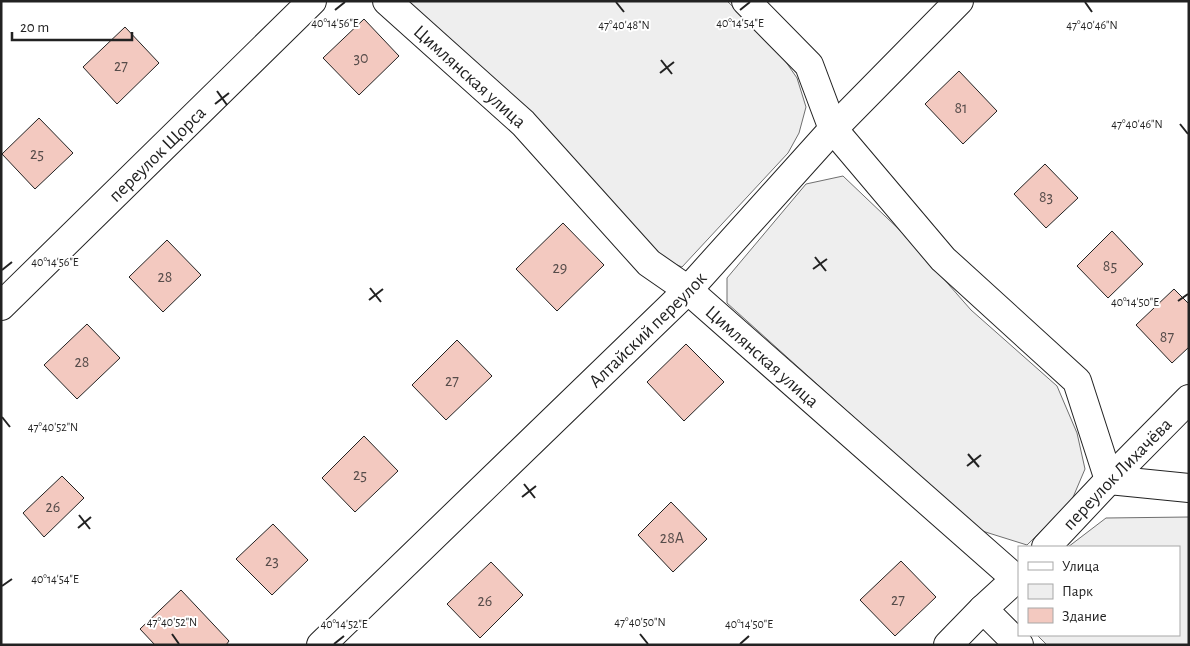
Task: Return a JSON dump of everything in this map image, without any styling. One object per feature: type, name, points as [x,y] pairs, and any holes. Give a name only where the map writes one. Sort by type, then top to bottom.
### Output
[{"type":"street","name":"переулок Щорса","points":[[1,306],[312,1]]},
{"type":"street","name":"Цимлянская улица","points":[[387,1],[523,123],[649,263],[688,290],[1017,578]]},
{"type":"street","points":[[746,1],[809,66],[833,129],[943,259],[1077,382],[1109,480],[1189,488]]},
{"type":"street","name":"Алтайский переулок","points":[[321,645],[688,290],[833,129],[959,1]]},
{"type":"street","name":"переулок Лихачёва","points":[[1047,546],[1109,480],[1189,400]]},
{"type":"street","points":[[948,645],[1017,578]]},
{"type":"street","points":[[983,610],[1019,645]]},
{"type":"green space","points":[[400,1],[727,1],[777,49],[797,78],[806,107],[799,133],[788,153],[682,267],[650,254]]},
{"type":"green space","points":[[843,176],[906,236],[971,310],[1057,386],[1077,433],[1085,469],[1071,502],[1027,545],[979,530],[727,303],[727,278],[806,184]]},
{"type":"green space","points":[[1189,517],[1189,645],[1047,645],[1038,636],[1180,636],[1180,546],[1069,546],[1106,518]]},
{"type":"building","points":[[364,19],[399,56],[359,95],[323,58]]},
{"type":"building","points":[[125,27],[159,63],[117,104],[83,67]]},
{"type":"building","points":[[959,71],[997,111],[963,144],[925,104]]},
{"type":"building","points":[[39,118],[73,153],[35,189],[2,154]]},
{"type":"building","points":[[1045,164],[1078,198],[1046,228],[1014,194]]},
{"type":"building","points":[[563,223],[604,265],[557,311],[516,269]]},
{"type":"building","points":[[1112,231],[1143,264],[1108,298],[1077,266]]},
{"type":"building","points":[[167,240],[201,275],[163,312],[129,277]]},
{"type":"building","points":[[1174,289],[1189,304],[1189,347],[1172,363],[1136,325]]},
{"type":"building","points":[[87,324],[120,358],[77,399],[44,365]]},
{"type":"building","points":[[457,340],[492,376],[446,420],[412,385]]},
{"type":"building","points":[[686,344],[724,382],[684,421],[647,382]]},
{"type":"building","points":[[364,436],[398,471],[355,512],[322,478]]},
{"type":"building","points":[[62,476],[84,498],[44,537],[23,513]]},
{"type":"building","points":[[671,502],[707,539],[673,572],[638,535]]},
{"type":"building","points":[[273,524],[308,560],[272,595],[236,559]]},
{"type":"building","points":[[901,561],[936,597],[895,636],[860,600]]},
{"type":"building","points":[[491,562],[523,595],[480,638],[447,604]]},
{"type":"building","points":[[181,590],[229,641],[226,645],[155,645],[140,629]]}]
